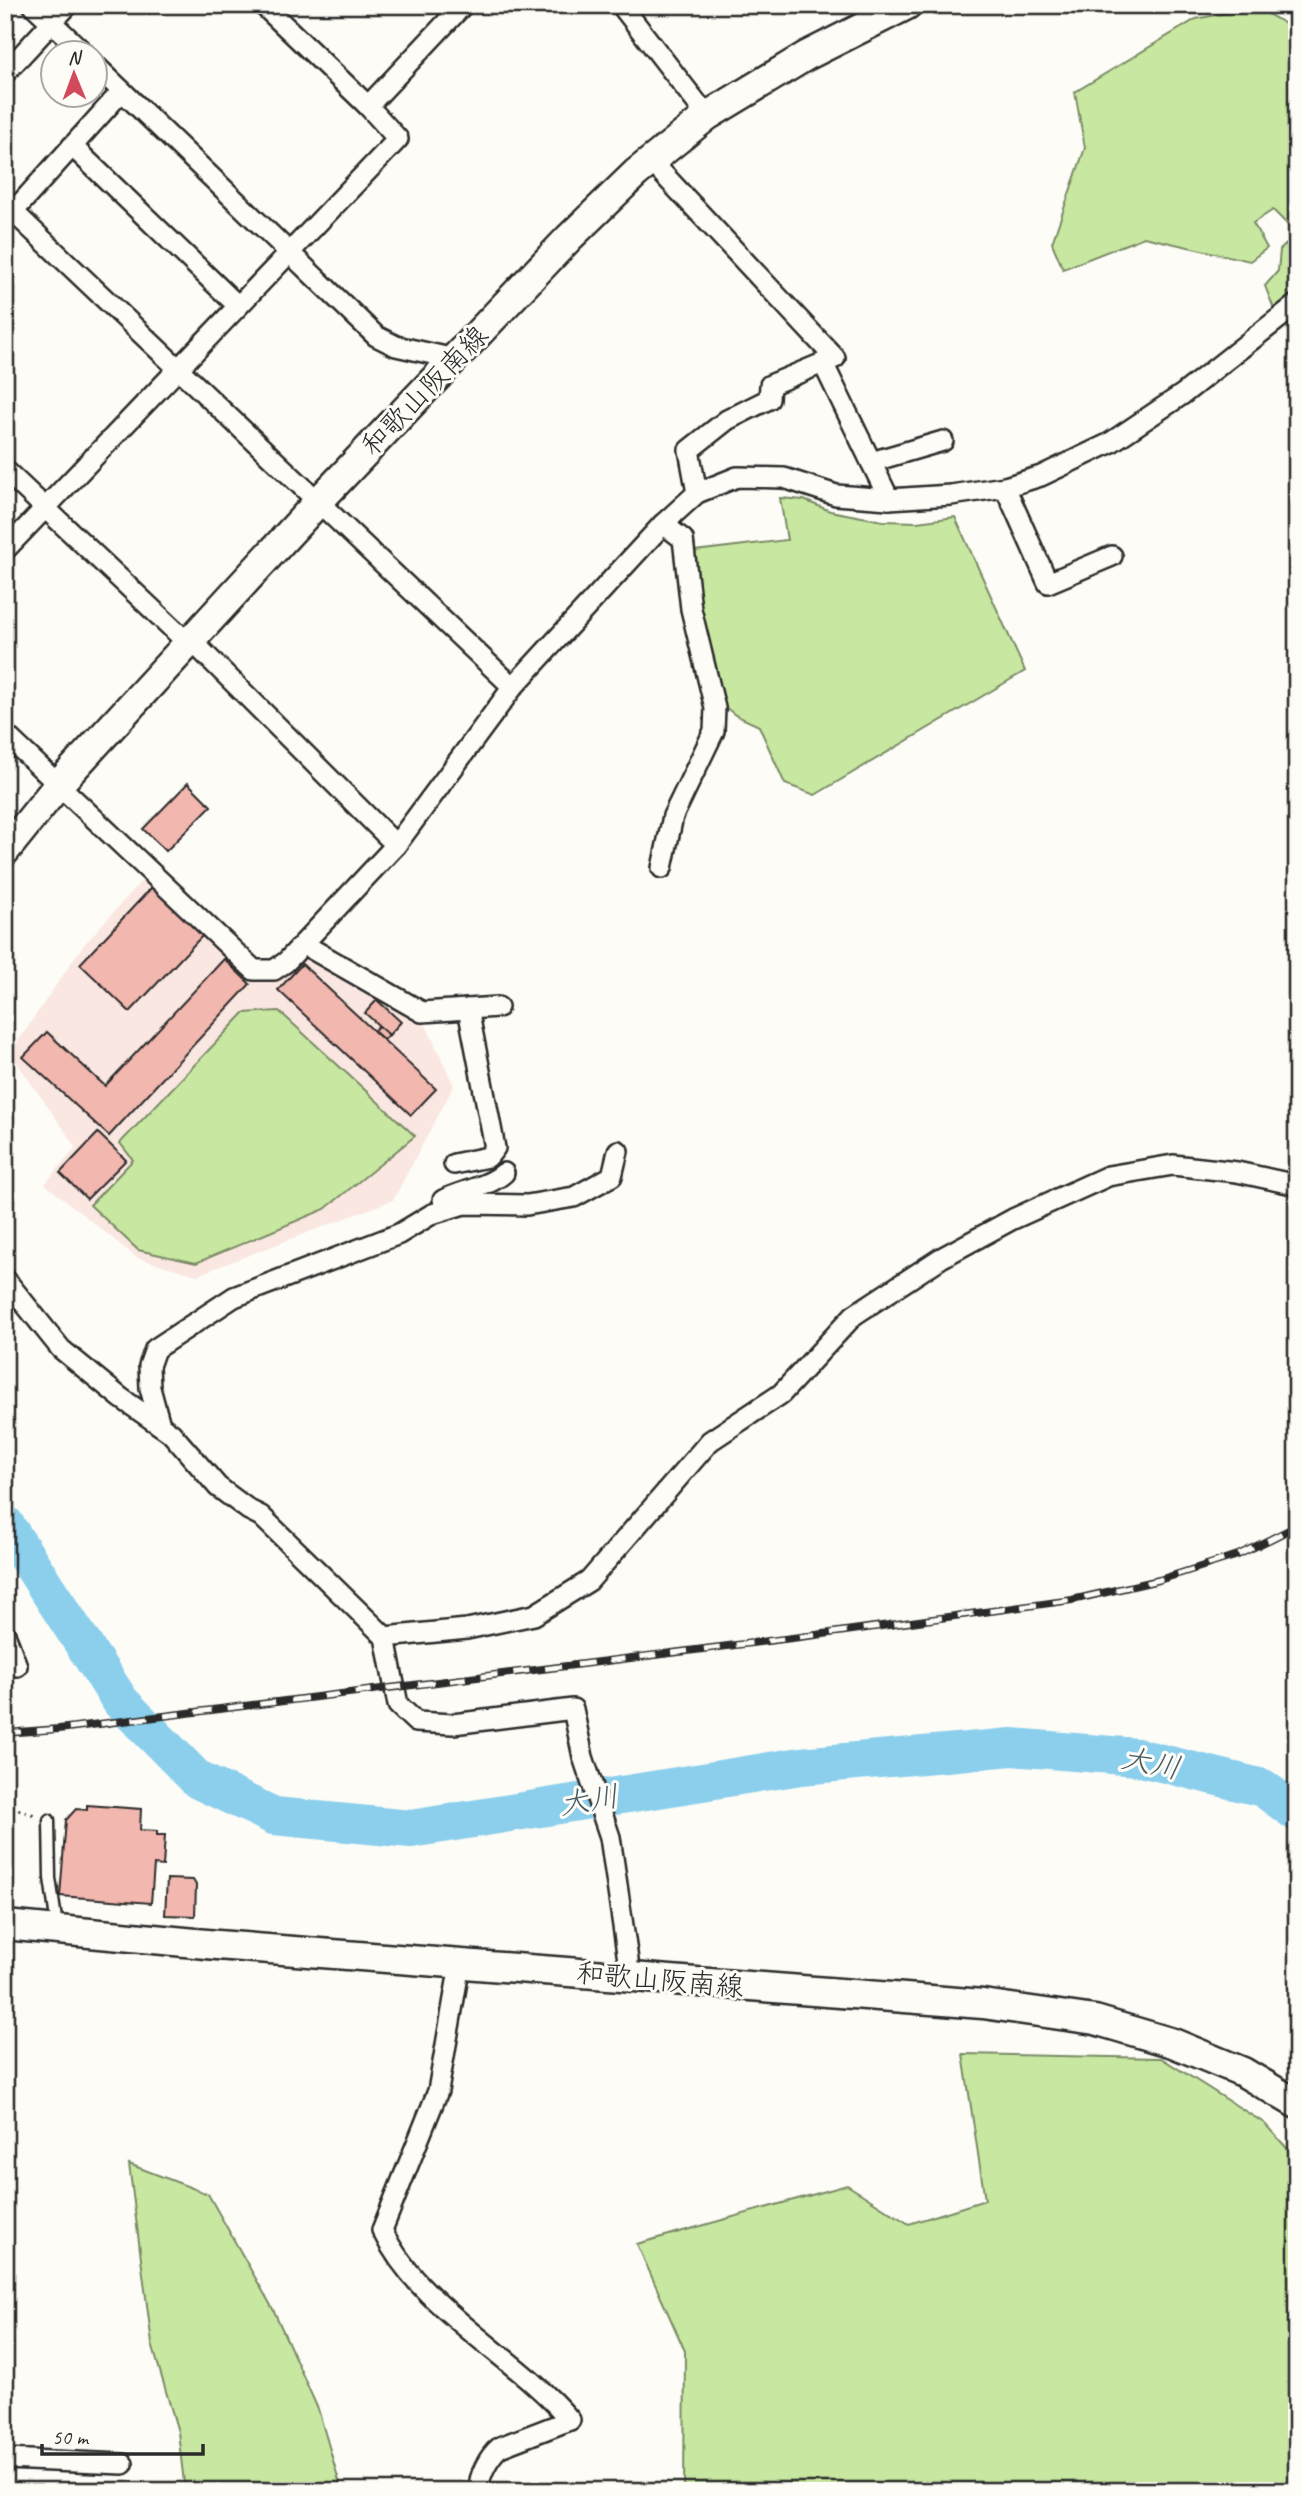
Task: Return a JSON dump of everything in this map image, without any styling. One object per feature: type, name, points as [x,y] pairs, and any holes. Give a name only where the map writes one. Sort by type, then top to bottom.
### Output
[{"type":"main road","name":"和歌山阪南線","points":[[5,851],[59,784],[318,502],[569,238],[651,161],[706,116],[806,55],[907,5]]},
{"type":"main road","name":"和歌山阪南線","points":[[5,1925],[460,1964],[984,2004],[1095,2020],[1173,2043],[1243,2072],[1297,2104]]},
{"type":"street","points":[[33,5],[68,38]]},
{"type":"street","points":[[5,73],[68,5]]},
{"type":"street","points":[[5,550],[398,139],[368,106],[263,5]]},
{"type":"street","points":[[368,106],[463,5]]},
{"type":"street","points":[[621,5],[706,116]]},
{"type":"street","points":[[108,78],[376,336],[396,346],[455,359]]},
{"type":"street","points":[[122,91],[72,146],[9,208],[513,687]]},
{"type":"street","points":[[72,146],[238,306]]},
{"type":"street","points":[[651,161],[835,358],[770,386],[769,399],[727,421],[689,450],[697,494]]},
{"type":"street","points":[[5,734],[254,970],[274,970],[286,962],[396,845],[513,687],[663,524],[697,494],[737,477],[784,478],[836,495],[889,499],[951,495],[1005,487],[1041,476],[1110,443],[1183,394],[1297,304]]},
{"type":"street","points":[[823,363],[889,499]]},
{"type":"street","points":[[871,462],[943,441]]},
{"type":"street","points":[[5,470],[190,642],[396,845]]},
{"type":"street","points":[[1005,487],[1048,583],[1112,556]]},
{"type":"street","points":[[662,868],[673,816],[714,731],[715,708],[691,610],[683,539],[663,524]]},
{"type":"street","points":[[303,944],[422,1012],[498,1007]]},
{"type":"street","points":[[454,1164],[488,1157],[495,1148],[468,1009]]},
{"type":"street","points":[[160,1425],[150,1388],[149,1366],[155,1349],[234,1297],[407,1229],[432,1214],[464,1204],[527,1205],[575,1197],[612,1176],[618,1151]]},
{"type":"street","points":[[385,1637],[467,1629],[534,1615],[589,1581],[710,1441],[781,1394],[854,1315],[940,1258],[1013,1219],[1108,1176],[1173,1165],[1237,1172],[1297,1185]]},
{"type":"street","points":[[407,1229],[437,1203],[469,1188],[495,1181],[505,1173]]},
{"type":"street","points":[[5,1279],[61,1349],[121,1398],[171,1433],[218,1486],[261,1516],[385,1637],[398,1704],[416,1723],[453,1724],[573,1709],[583,1757],[610,1837],[628,1960],[627,1977]]},
{"type":"street","points":[[5,1634],[17,1666]]},
{"type":"street","points":[[460,1964],[439,2091],[382,2230],[390,2248],[431,2295],[488,2347],[553,2400],[570,2420],[500,2447],[492,2453],[478,2484],[479,2491]]},
{"type":"street","points":[[5,2459],[123,2464]]},
{"type":"lane","points":[[49,1820],[50,1878],[58,1930]]},
{"type":"path","points":[[5,1805],[49,1820]]},
{"type":"shaded area","points":[[146,876],[253,979],[308,952],[424,1021],[454,1086],[393,1200],[197,1275],[137,1258],[45,1184],[76,1147],[10,1053],[82,947]]},
{"type":"green space","points":[[1255,7],[1297,30],[1297,234],[1273,210],[1253,223],[1267,248],[1250,261],[1144,237],[1063,269],[1052,243],[1085,148],[1075,92],[1196,19]]},
{"type":"green space","points":[[1297,234],[1297,298],[1276,314],[1265,286],[1278,271],[1280,250]]},
{"type":"green space","points":[[780,498],[804,500],[830,511],[883,521],[917,522],[955,517],[1025,671],[815,795],[785,784],[759,726],[735,715],[724,706],[703,626],[695,551],[787,540]]},
{"type":"green space","points":[[279,1011],[415,1136],[325,1209],[196,1263],[138,1250],[90,1205],[133,1160],[120,1143],[244,1013]]},
{"type":"green space","points":[[963,2054],[1161,2058],[1264,2123],[1297,2159],[1297,2491],[684,2491],[685,2351],[637,2244],[847,2185],[909,2224],[985,2200]]},
{"type":"green space","points":[[129,2164],[208,2194],[274,2311],[318,2409],[342,2491],[185,2491],[178,2432],[152,2344]]},
{"type":"building","points":[[188,783],[211,806],[166,851],[143,829]]},
{"type":"building","points":[[153,886],[204,934],[130,1012],[80,964]]},
{"type":"building","points":[[224,959],[250,984],[109,1136],[23,1057],[47,1032],[105,1086]]},
{"type":"building","points":[[302,964],[436,1089],[411,1115],[278,990]]},
{"type":"building","points":[[377,1000],[401,1022],[389,1035],[365,1013]]},
{"type":"building","points":[[378,1026],[389,1035],[384,1040],[374,1031]]},
{"type":"building","points":[[98,1133],[126,1160],[87,1199],[60,1173]]},
{"type":"building","points":[[87,1805],[141,1809],[140,1830],[157,1831],[157,1835],[165,1835],[163,1866],[154,1865],[151,1903],[60,1896],[66,1820],[76,1809],[87,1810]]},
{"type":"building","points":[[167,1879],[193,1880],[196,1885],[195,1916],[165,1915]]},
{"type":"waterway","name":"大川","points":[[5,1524],[121,1702],[198,1780],[274,1816],[411,1829],[801,1766],[1012,1747],[1137,1757],[1263,1788],[1297,1813]]},
{"type":"railway","points":[[5,1733],[59,1729],[816,1635],[1072,1600],[1159,1580],[1238,1555],[1297,1526]]}]
